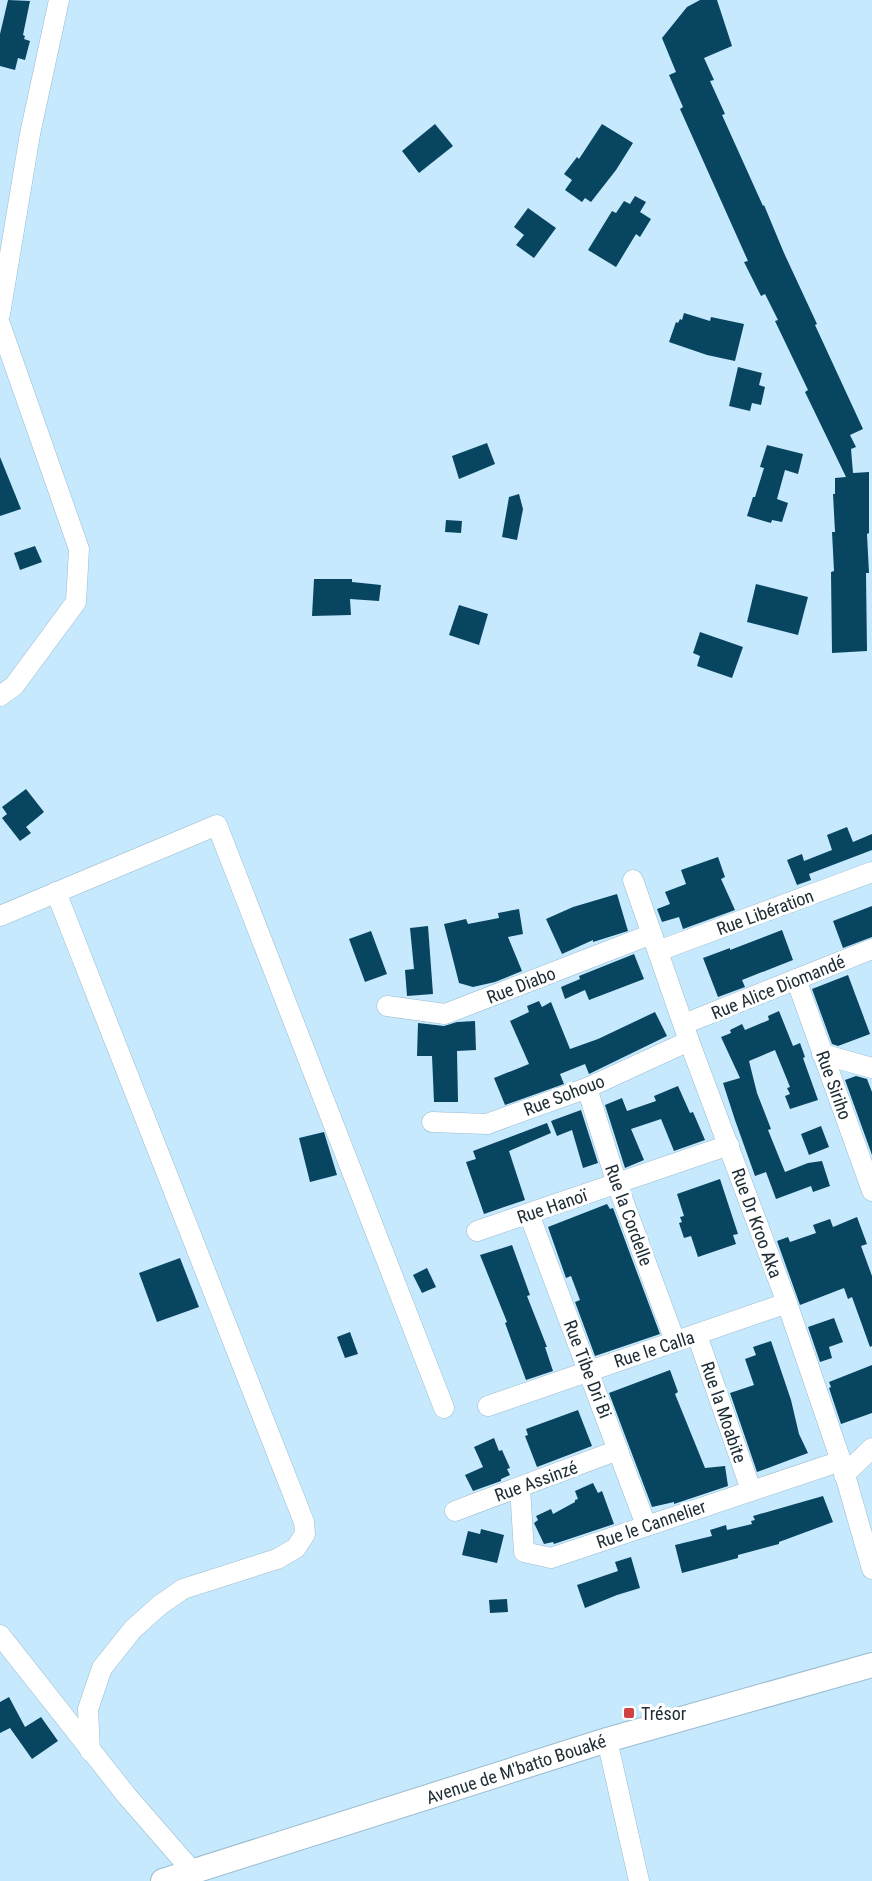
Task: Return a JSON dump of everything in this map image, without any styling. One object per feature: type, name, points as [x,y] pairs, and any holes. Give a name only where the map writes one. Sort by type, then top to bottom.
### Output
[{"type":"street","points":[[0,314],[30,134],[59,0]]},
{"type":"street","points":[[0,324],[79,549],[76,602],[14,686],[0,696]]},
{"type":"street","points":[[0,916],[217,825],[444,1408]]},
{"type":"street","name":"Rue Libération","points":[[655,943],[872,872]]},
{"type":"street","name":"Rue Dr Kroo Aka","points":[[633,880],[686,1033],[787,1303],[842,1468],[872,1569]]},
{"type":"street","points":[[56,892],[304,1522],[305,1534],[296,1548],[277,1559],[183,1588],[133,1629],[102,1668],[88,1709],[90,1751]]},
{"type":"street","name":"Rue Diabo","points":[[387,1006],[445,1014],[655,943]]},
{"type":"street","name":"Rue Alice Diomandé","points":[[686,1033],[796,979],[872,949]]},
{"type":"street","name":"Rue Siriho","points":[[796,979],[872,1191]]},
{"type":"street","name":"Rue Sohouo","points":[[432,1122],[487,1125],[587,1088],[686,1033]]},
{"type":"street","points":[[822,1054],[872,1068]]},
{"type":"street","name":"Rue la Cordelle","points":[[587,1088],[617,1184],[675,1341]]},
{"type":"street","name":"Rue Hanoï","points":[[477,1231],[729,1145]]},
{"type":"street","name":"Rue Tibe Dri Bi","points":[[529,1214],[646,1525]]},
{"type":"street","name":"Rue le Calla","points":[[488,1406],[787,1303]]},
{"type":"street","name":"Rue la Moabite","points":[[697,1335],[751,1490]]},
{"type":"street","points":[[842,1468],[872,1448]]},
{"type":"street","name":"Rue Assinzé","points":[[455,1511],[618,1450]]},
{"type":"street","name":"Rue le Cannelier","points":[[520,1487],[524,1552],[551,1558],[751,1490],[842,1468]]},
{"type":"street","points":[[0,1635],[90,1751],[194,1873]]},
{"type":"street","name":"Avenue de M'batto Bouaké","points":[[164,1881],[607,1740],[872,1665]]},
{"type":"street","points":[[607,1740],[639,1881]]},
{"type":"building","points":[[8,0],[30,1],[23,35],[24,39],[30,41],[25,60],[18,58],[15,70],[0,66],[0,34]]},
{"type":"building","points":[[700,0],[717,0],[732,46],[704,58],[714,80],[710,81],[725,114],[722,115],[863,429],[850,435],[856,447],[851,449],[853,473],[869,472],[869,533],[867,534],[869,573],[866,573],[867,651],[832,653],[831,572],[834,571],[832,532],[835,532],[833,494],[835,494],[835,478],[846,477],[805,392],[808,390],[775,321],[778,320],[765,294],[761,296],[744,262],[748,261],[680,109],[683,107],[669,75],[676,72],[662,38],[687,7]]},
{"type":"building","points":[[435,124],[453,146],[419,173],[402,151]]},
{"type":"building","points":[[602,124],[633,143],[616,170],[591,202],[585,198],[582,202],[565,190],[572,180],[564,174],[577,157],[579,159]]},
{"type":"building","points":[[635,196],[646,202],[640,212],[651,219],[640,237],[636,234],[616,267],[588,250],[612,211],[616,213],[624,201],[630,204]]},
{"type":"building","points":[[528,208],[556,228],[534,258],[516,245],[524,235],[514,227]]},
{"type":"building","points":[[684,313],[710,321],[711,317],[744,324],[735,361],[707,355],[669,342],[676,322],[682,320]]},
{"type":"building","points":[[738,367],[762,373],[759,385],[765,387],[761,405],[752,403],[750,411],[729,406]]},
{"type":"building","points":[[487,443],[495,464],[459,479],[452,456]]},
{"type":"building","points":[[767,445],[803,454],[798,474],[785,470],[777,499],[788,503],[782,522],[772,520],[771,523],[747,516],[764,468],[760,467]]},
{"type":"building","points":[[0,457],[21,509],[0,516]]},
{"type":"building","points":[[519,494],[523,509],[517,540],[502,537],[509,497]]},
{"type":"building","points":[[446,520],[462,521],[461,533],[445,532]]},
{"type":"building","points":[[35,546],[42,562],[20,570],[14,553]]},
{"type":"building","points":[[314,579],[352,579],[352,582],[381,585],[379,601],[350,599],[351,615],[312,616]]},
{"type":"building","points":[[756,584],[808,597],[798,635],[747,622]]},
{"type":"building","points":[[459,605],[488,614],[479,645],[449,635]]},
{"type":"building","points":[[700,632],[743,647],[732,678],[697,666],[700,656],[693,653]]},
{"type":"building","points":[[26,789],[44,812],[26,827],[31,833],[20,841],[2,818],[7,814],[2,807]]},
{"type":"building","points":[[847,827],[853,842],[872,834],[872,850],[809,874],[811,880],[797,885],[787,860],[802,854],[804,861],[832,850],[827,835]]},
{"type":"building","points":[[718,857],[725,877],[721,879],[735,910],[683,929],[679,917],[662,922],[657,909],[670,904],[665,892],[686,884],[681,870]]},
{"type":"building","points":[[617,894],[628,931],[593,942],[593,940],[562,954],[546,919],[573,907]]},
{"type":"building","points":[[872,906],[872,937],[843,948],[833,921]]},
{"type":"building","points":[[519,909],[523,934],[508,937],[522,971],[495,982],[473,987],[459,983],[444,924],[466,919],[468,924],[499,918],[498,913]]},
{"type":"building","points":[[428,926],[433,994],[407,996],[405,970],[414,969],[410,928]]},
{"type":"building","points":[[782,930],[793,960],[742,980],[745,987],[718,997],[703,958]]},
{"type":"building","points":[[371,931],[387,974],[365,982],[349,939]]},
{"type":"building","points":[[634,954],[644,979],[589,1000],[585,990],[565,999],[561,987],[580,979],[579,976]]},
{"type":"building","points":[[848,975],[870,1034],[838,1046],[832,1044],[812,989]]},
{"type":"building","points":[[539,1001],[542,1007],[551,1002],[570,1049],[598,1039],[655,1012],[667,1036],[589,1074],[585,1064],[560,1074],[564,1084],[505,1105],[494,1078],[529,1064],[510,1021],[529,1012],[527,1006]]},
{"type":"building","points":[[779,1011],[793,1046],[800,1043],[818,1100],[790,1109],[785,1096],[790,1094],[787,1088],[790,1087],[775,1050],[749,1061],[757,1093],[771,1129],[768,1130],[785,1172],[808,1163],[822,1161],[830,1186],[813,1192],[811,1186],[776,1199],[766,1172],[755,1176],[735,1120],[723,1083],[740,1078],[721,1037],[731,1033],[730,1030],[742,1024],[745,1030],[769,1020],[768,1016]]},
{"type":"building","points":[[475,1021],[476,1050],[457,1051],[458,1102],[434,1102],[432,1056],[417,1056],[418,1023],[444,1026],[457,1022]]},
{"type":"building","points":[[856,1076],[867,1079],[872,1092],[872,1155],[845,1080]]},
{"type":"building","points":[[678,1086],[705,1140],[674,1151],[661,1119],[631,1129],[644,1160],[625,1168],[605,1105],[622,1098],[627,1111],[656,1101],[654,1096]]},
{"type":"building","points":[[581,1110],[598,1163],[583,1168],[572,1130],[557,1136],[551,1121]]},
{"type":"building","points":[[547,1123],[551,1133],[509,1151],[525,1200],[484,1214],[466,1162],[476,1159],[473,1151]]},
{"type":"building","points":[[821,1126],[829,1147],[809,1155],[801,1134]]},
{"type":"building","points":[[324,1132],[337,1175],[310,1182],[299,1138]]},
{"type":"building","points":[[720,1179],[738,1234],[733,1235],[736,1244],[698,1257],[691,1236],[684,1238],[679,1223],[682,1222],[680,1217],[684,1216],[677,1194]]},
{"type":"building","points":[[607,1204],[610,1209],[613,1208],[660,1334],[595,1356],[575,1302],[580,1300],[571,1276],[566,1278],[548,1227]]},
{"type":"building","points":[[857,1217],[867,1244],[861,1246],[872,1276],[872,1346],[870,1347],[852,1297],[848,1299],[844,1288],[800,1305],[777,1241],[788,1237],[790,1242],[816,1233],[813,1225],[830,1219],[833,1227]]},
{"type":"building","points":[[512,1245],[553,1371],[526,1380],[505,1323],[507,1322],[480,1255]]},
{"type":"building","points":[[180,1258],[199,1307],[157,1322],[139,1273]]},
{"type":"building","points":[[427,1268],[436,1287],[422,1293],[413,1275]]},
{"type":"building","points":[[834,1318],[843,1342],[829,1347],[832,1358],[820,1362],[808,1327]]},
{"type":"building","points":[[350,1332],[358,1354],[345,1358],[337,1337]]},
{"type":"building","points":[[771,1341],[791,1400],[799,1434],[808,1453],[757,1472],[730,1393],[754,1385],[745,1359],[756,1355],[753,1347]]},
{"type":"building","points":[[872,1365],[872,1413],[841,1424],[829,1382]]},
{"type":"building","points":[[670,1370],[678,1392],[675,1394],[705,1468],[725,1466],[728,1486],[674,1504],[674,1502],[652,1507],[609,1393]]},
{"type":"building","points":[[578,1410],[592,1446],[537,1467],[525,1436],[528,1435],[526,1429]]},
{"type":"building","points":[[494,1438],[510,1468],[507,1469],[510,1475],[501,1481],[473,1491],[465,1475],[483,1467],[474,1447]]},
{"type":"building","points":[[593,1483],[598,1493],[602,1491],[614,1524],[554,1544],[553,1542],[544,1544],[534,1523],[538,1520],[536,1516],[551,1509],[553,1514],[575,1502],[578,1499],[575,1491]]},
{"type":"building","points":[[823,1496],[833,1522],[779,1542],[779,1544],[738,1555],[738,1558],[682,1573],[675,1545],[712,1536],[710,1530],[726,1525],[727,1530],[752,1524],[751,1521],[755,1520],[753,1516]]},
{"type":"building","points":[[481,1529],[504,1535],[497,1563],[462,1555],[468,1531],[480,1534]]},
{"type":"building","points":[[631,1557],[640,1588],[585,1608],[577,1585],[618,1571],[615,1562]]},
{"type":"building","points":[[507,1599],[508,1612],[490,1613],[489,1600]]},
{"type":"building","points":[[9,1697],[25,1727],[41,1717],[58,1741],[32,1759],[10,1728],[0,1733],[0,1702]]},
{"type":"place","name":"Trésor","points":[[629,1713]]}]
